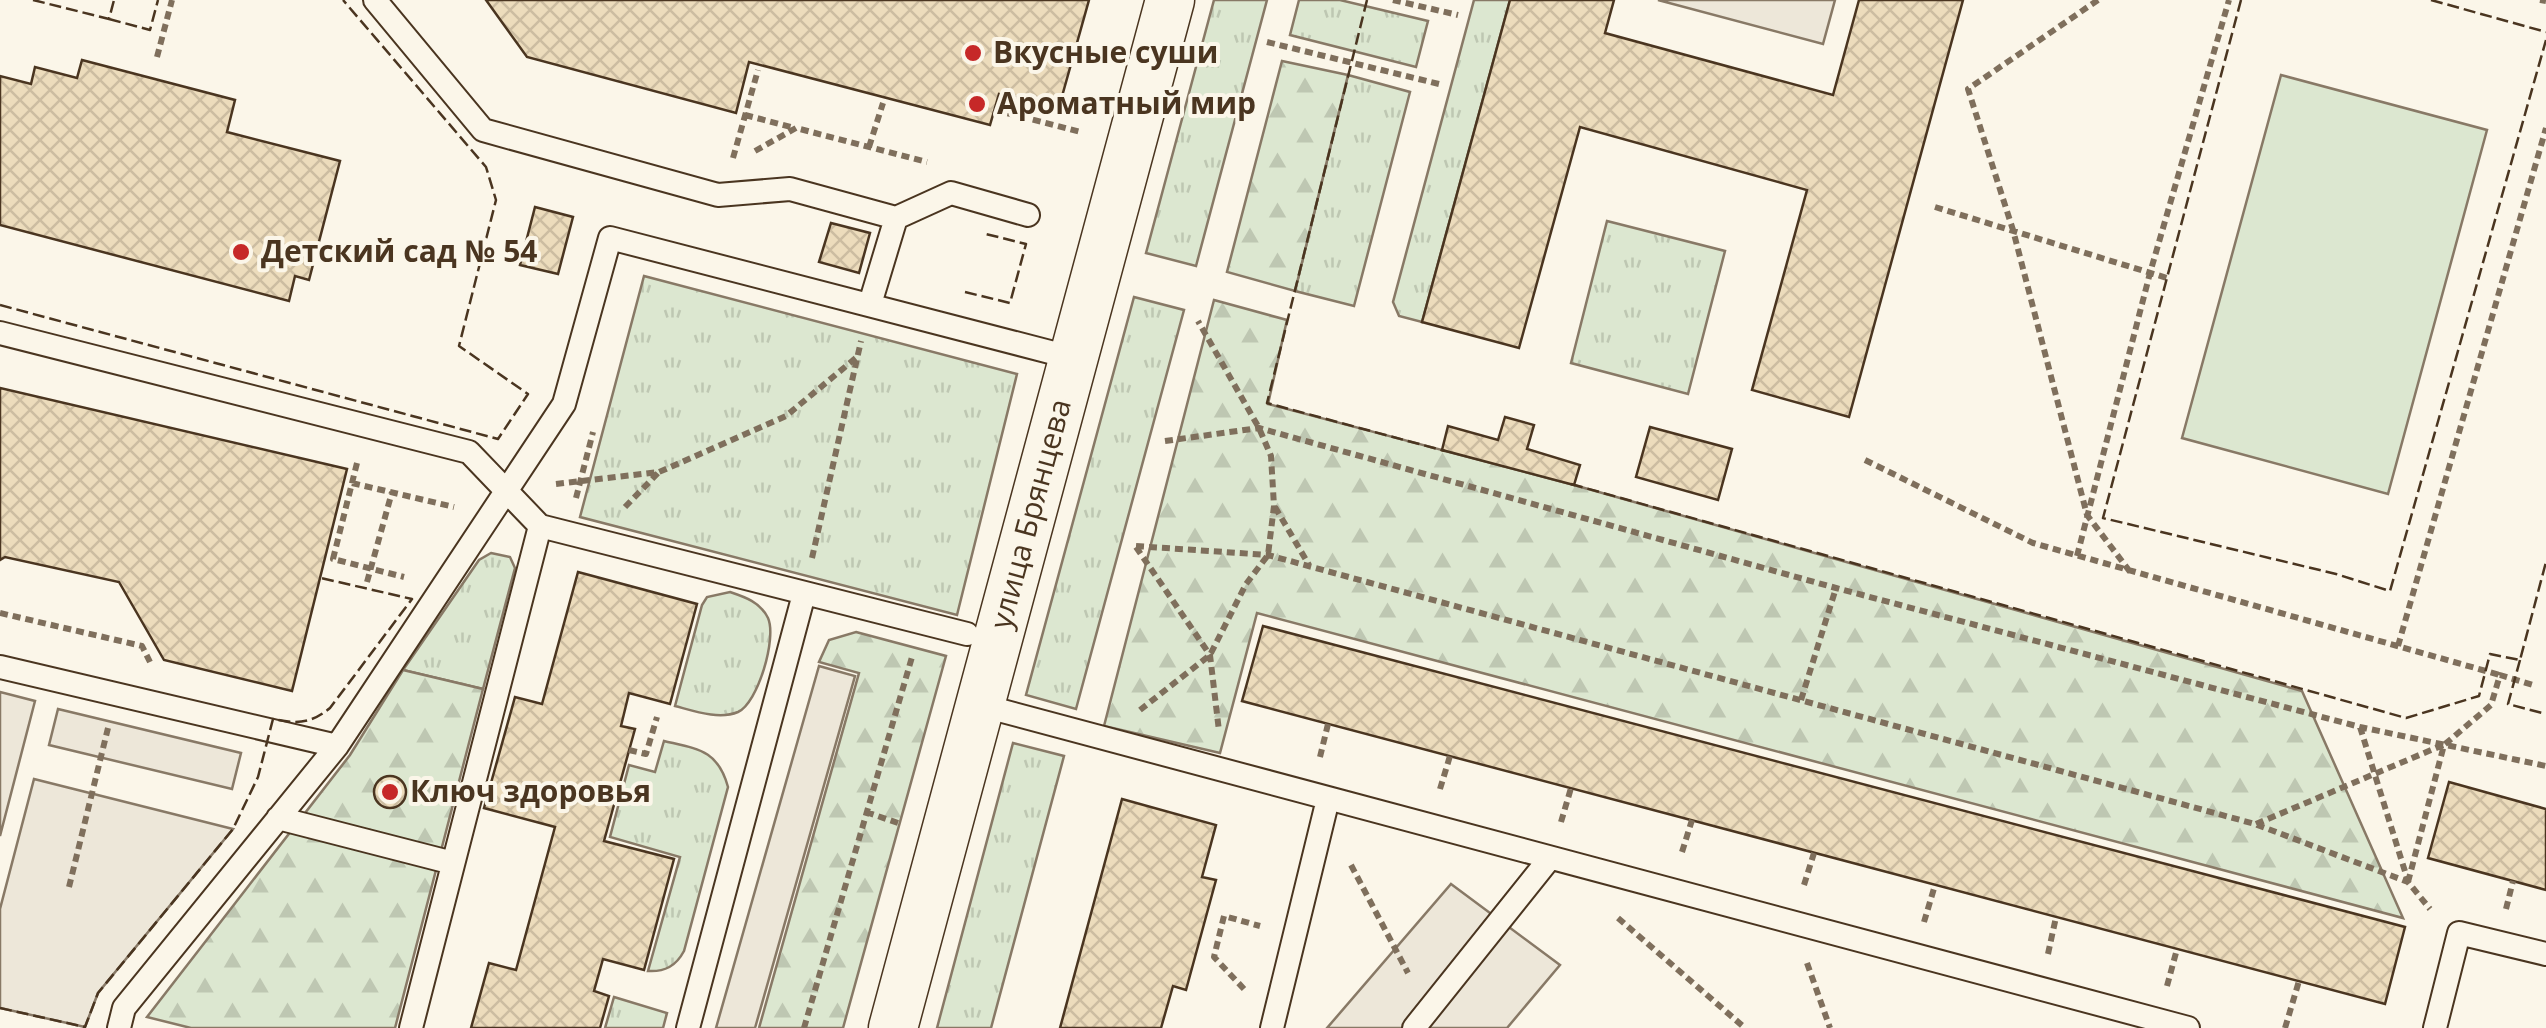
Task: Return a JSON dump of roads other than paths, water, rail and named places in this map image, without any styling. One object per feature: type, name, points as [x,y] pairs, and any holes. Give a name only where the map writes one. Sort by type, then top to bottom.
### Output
[{"type":"street","name":"улица Брянцева","points":[[893,1028],[1170,0]]},
{"type":"lane","points":[[375,0],[484,130],[718,195],[790,189],[896,218],[950,193],[1028,216]]},
{"type":"lane","points":[[870,304],[896,218]]},
{"type":"lane","points":[[119,1028],[124,1008],[337,746],[564,404],[610,238],[1073,358]]},
{"type":"lane","points":[[0,332],[470,452],[540,526],[967,634]]},
{"type":"lane","points":[[411,1028],[540,526]]},
{"type":"lane","points":[[688,1028],[804,594]]},
{"type":"lane","points":[[0,667],[337,746]]},
{"type":"lane","points":[[980,705],[1224,771],[1326,807],[1550,858],[2188,1028]]},
{"type":"lane","points":[[1273,1024],[1326,807]]},
{"type":"lane","points":[[278,818],[453,863]]},
{"type":"lane","points":[[1414,1028],[1550,858]]},
{"type":"lane","points":[[2435,1028],[2460,932],[2546,954]]},
{"type":"place","name":"Вкусные суши","points":[[973,53]]},
{"type":"place","name":"Ароматный мир","points":[[977,104]]},
{"type":"place","name":"Детский сад № 54","points":[[241,252]]},
{"type":"place","name":"Ключ здоровья","points":[[390,792]]}]
